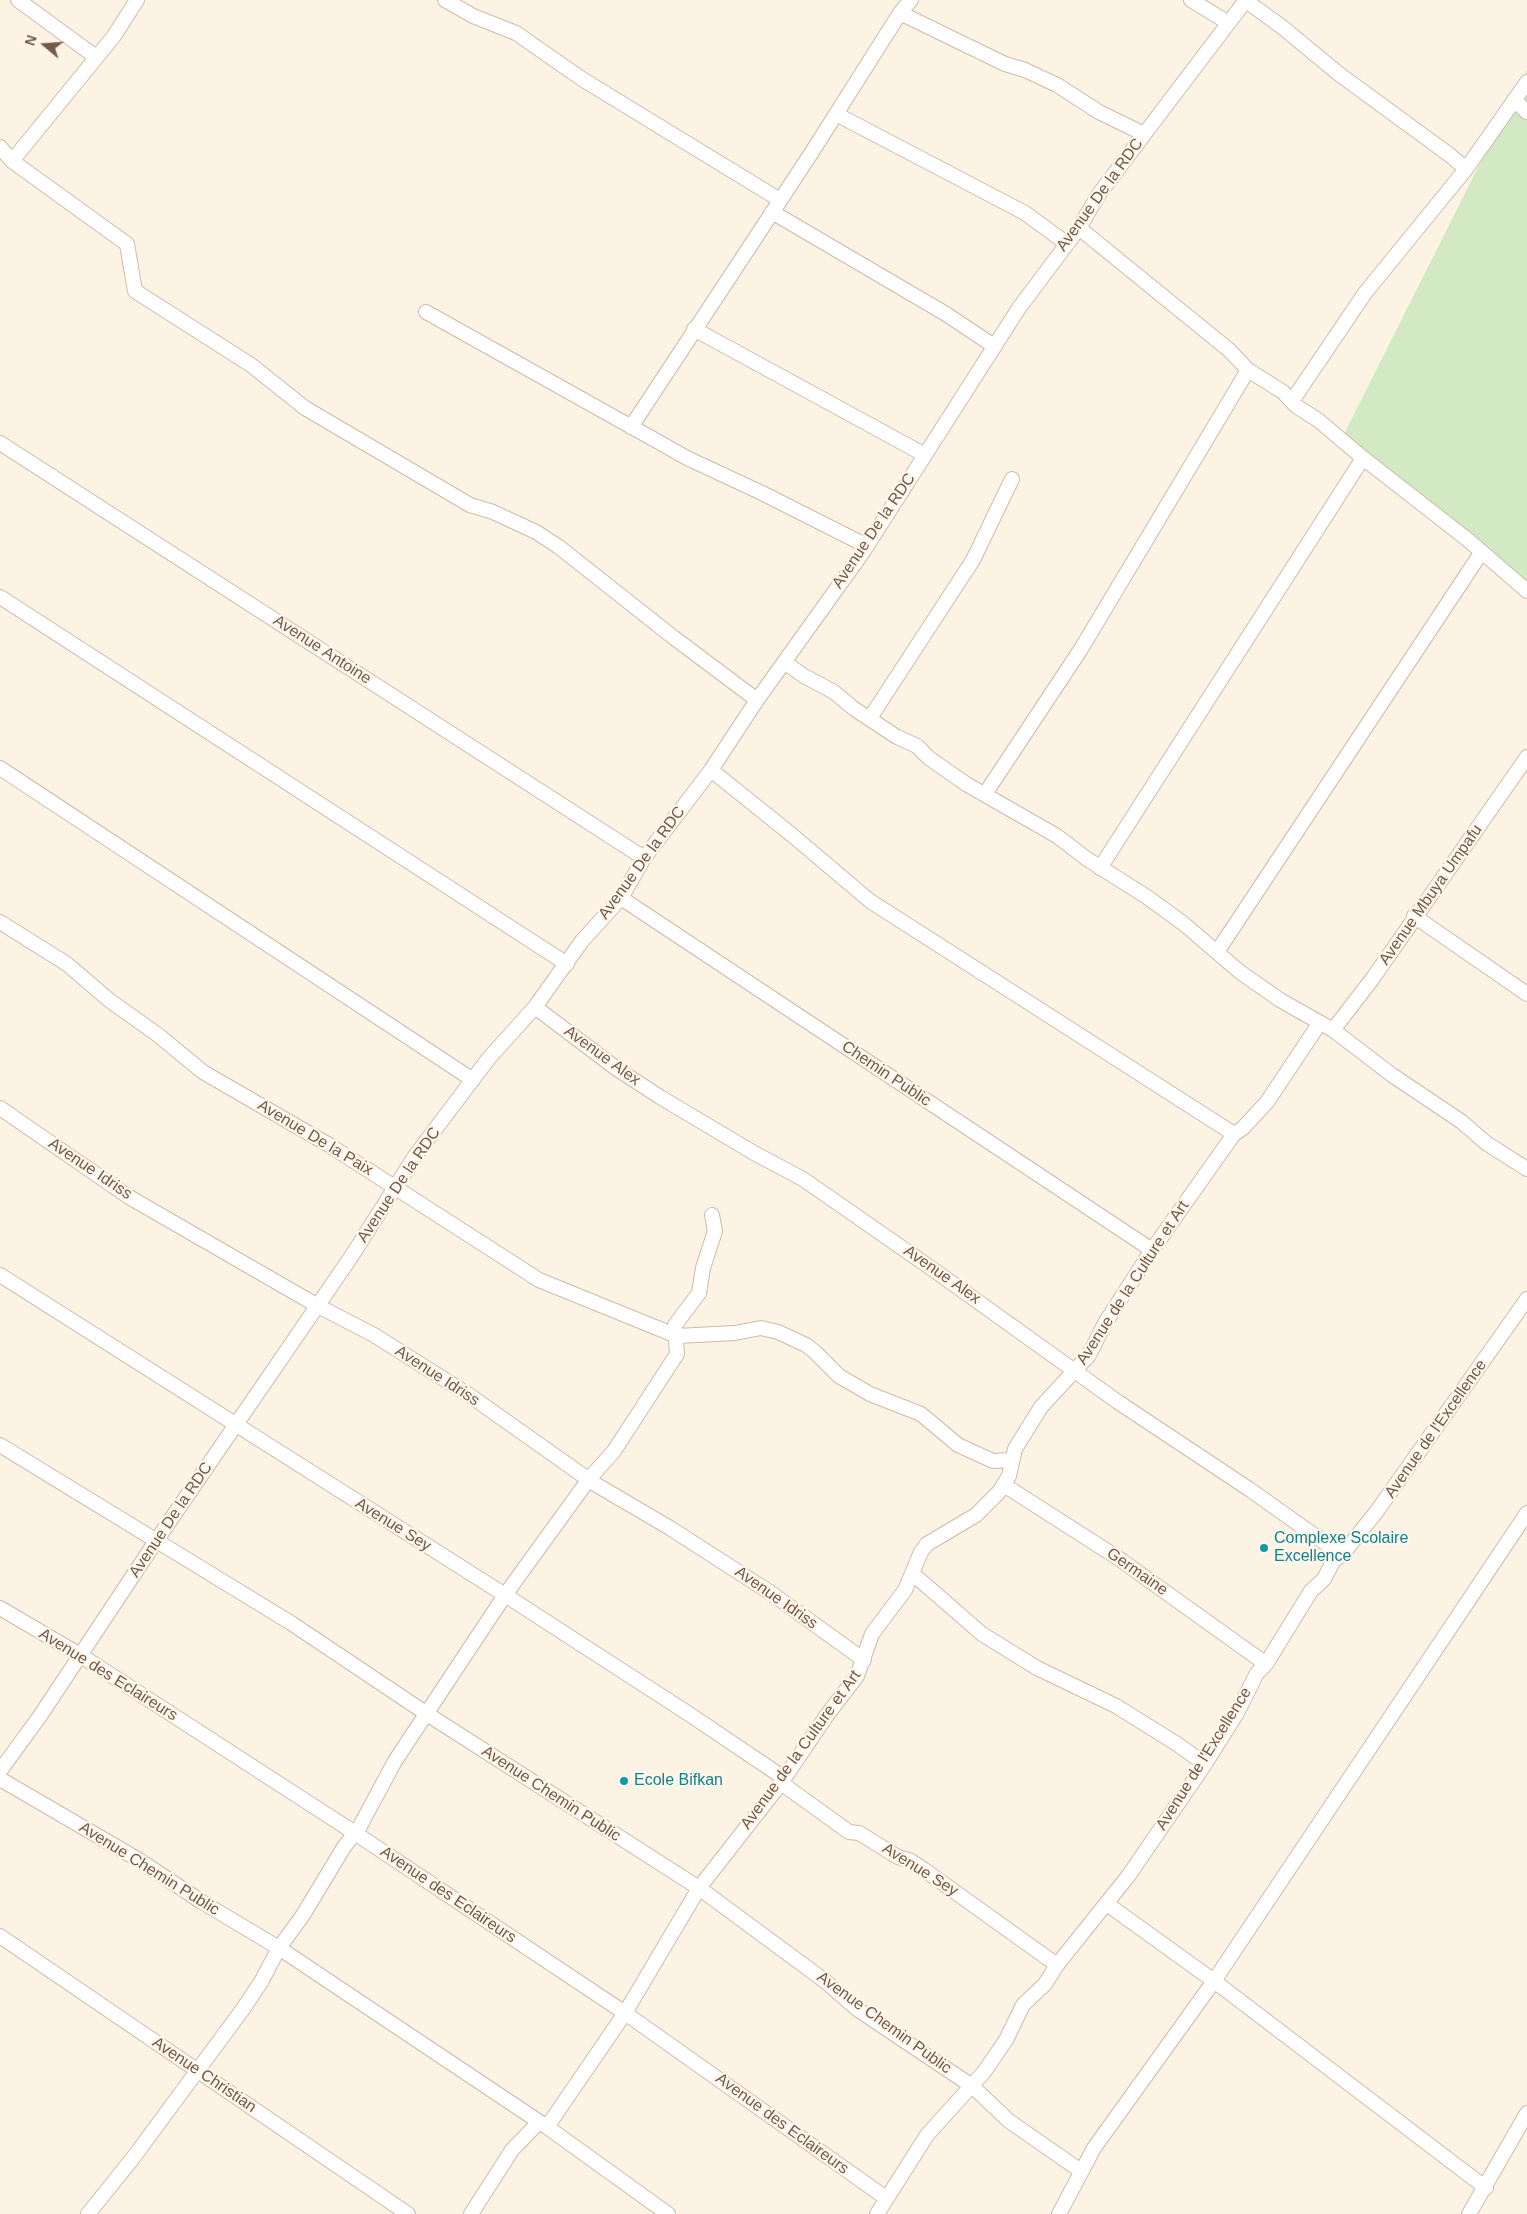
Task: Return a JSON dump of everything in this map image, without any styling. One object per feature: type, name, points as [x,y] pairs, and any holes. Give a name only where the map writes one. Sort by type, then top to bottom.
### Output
[{"type":"street","points":[[18,0],[96,57]]},
{"type":"street","points":[[12,161],[114,36],[138,0]]},
{"type":"street","points":[[445,0],[473,16],[516,33],[582,79],[780,200]]},
{"type":"street","points":[[631,427],[900,13],[911,0]]},
{"type":"street","points":[[1191,0],[1228,22]]},
{"type":"street","points":[[1246,0],[1339,74],[1466,169]]},
{"type":"street","name":"Avenue De la RDC","points":[[0,1771],[318,1306],[415,1156],[489,1058],[535,1007],[582,941],[621,898],[644,858],[711,770],[757,700],[867,546],[994,346],[1066,243],[1079,228],[1099,194],[1246,0]]},
{"type":"street","points":[[900,13],[1005,64],[1025,70],[1057,85],[1099,112],[1144,134]]},
{"type":"street","points":[[1292,401],[1365,293],[1466,169],[1527,82]]},
{"type":"street","points":[[1514,100],[1527,112]]},
{"type":"street","points":[[836,114],[1025,213],[1066,243]]},
{"type":"street","points":[[0,147],[12,161],[126,244],[135,291],[252,365],[305,408],[470,506],[493,512],[536,532],[559,547],[673,637],[757,700]]},
{"type":"street","points":[[772,212],[891,284],[946,314],[994,346]]},
{"type":"street","points":[[1079,228],[1229,350],[1248,370],[1283,392],[1363,458],[1468,540],[1527,591]]},
{"type":"street","points":[[426,312],[689,459],[762,493],[867,546]]},
{"type":"street","points":[[694,329],[926,455]]},
{"type":"street","points":[[985,794],[1081,650],[1248,370]]},
{"type":"street","name":"Avenue Antoine","points":[[0,443],[644,858]]},
{"type":"street","points":[[1100,868],[1363,458]]},
{"type":"street","points":[[870,718],[973,560],[1012,479]]},
{"type":"street","points":[[1217,952],[1481,553]]},
{"type":"street","points":[[0,597],[567,964]]},
{"type":"street","points":[[784,662],[804,676],[834,692],[853,708],[898,737],[917,746],[946,770],[1057,836],[1100,868],[1147,896],[1184,924],[1240,972],[1319,1024],[1333,1030],[1385,1070],[1462,1122],[1486,1143],[1527,1169]]},
{"type":"street","name":"Avenue Mbuya Umpafu","points":[[1333,1030],[1373,978],[1414,916],[1527,757]]},
{"type":"street","points":[[0,768],[473,1080]]},
{"type":"street","points":[[711,770],[870,901],[1234,1134]]},
{"type":"street","name":"Chemin Public","points":[[621,898],[1152,1250]]},
{"type":"street","points":[[1414,916],[1527,994]]},
{"type":"street","name":"Avenue De la Paix","points":[[0,922],[67,964],[109,1000],[158,1035],[204,1072],[328,1145],[539,1280],[677,1336]]},
{"type":"street","name":"Avenue Alex","points":[[535,1007],[617,1069],[660,1097],[754,1153],[803,1179],[1118,1402],[1249,1489],[1342,1554]]},
{"type":"street","name":"Avenue de la Culture et Art","points":[[470,2214],[512,2150],[543,2124],[625,2013],[699,1888],[782,1781],[827,1714],[857,1676],[872,1634],[897,1603],[913,1574],[916,1559],[927,1544],[976,1515],[992,1501],[1004,1485],[1012,1468],[1015,1449],[1042,1407],[1089,1355],[1106,1323],[1152,1250],[1234,1134],[1243,1128],[1267,1102],[1319,1024]]},
{"type":"street","name":"Avenue Idriss","points":[[0,1108],[129,1197],[318,1306],[374,1335],[469,1395],[589,1479],[732,1567],[864,1660]]},
{"type":"street","points":[[88,2214],[133,2158],[262,1982],[279,1948],[303,1916],[391,1768],[504,1595],[589,1479],[614,1451],[677,1354],[675,1325],[699,1293],[703,1268],[715,1231],[712,1215]]},
{"type":"street","name":"Avenue Sey","points":[[0,1276],[504,1595],[782,1781],[849,1832],[859,1834],[923,1869],[1056,1965]]},
{"type":"street","name":"Avenue de l'Excellence","points":[[877,2214],[927,2135],[984,2072],[1006,2040],[1023,2005],[1045,1984],[1056,1965],[1129,1875],[1205,1764],[1237,1713],[1257,1674],[1266,1664],[1311,1591],[1324,1579],[1334,1560],[1342,1554],[1377,1511],[1527,1299]]},
{"type":"street","points":[[677,1336],[735,1333],[761,1328],[778,1332],[806,1345],[816,1352],[839,1376],[870,1394],[921,1414],[958,1445],[993,1461],[1012,1460]]},
{"type":"street","name":"Avenue Chemin Public","points":[[0,1445],[291,1623],[427,1714],[699,1888],[825,1981],[857,2008],[972,2086],[1009,2121],[1081,2171]]},
{"type":"street","name":"Germaine","points":[[1004,1485],[1118,1558],[1266,1664]]},
{"type":"street","points":[[1059,2214],[1081,2171],[1105,2132],[1214,1980],[1527,1513]]},
{"type":"street","points":[[913,1574],[982,1634],[1037,1668],[1116,1706],[1205,1764]]},
{"type":"street","name":"Avenue des Eclaireurs","points":[[0,1608],[80,1655],[354,1833],[625,2013],[886,2198]]},
{"type":"street","name":"Avenue Chemin Public","points":[[0,1779],[139,1860],[202,1902],[279,1948],[543,2124],[668,2214]]},
{"type":"street","points":[[1107,1904],[1214,1980],[1486,2188]]},
{"type":"street","name":"Avenue Christian","points":[[0,1936],[198,2071],[391,2209],[408,2214]]},
{"type":"street","points":[[1469,2214],[1486,2188],[1527,2114]]},
{"type":"green space","points":[[1527,70],[1527,598],[1341,440]]},
{"type":"place","name":"Complexe Scolaire Excellence","points":[[1264,1548]]},
{"type":"place","name":"Ecole Bifkan","points":[[624,1781]]}]
